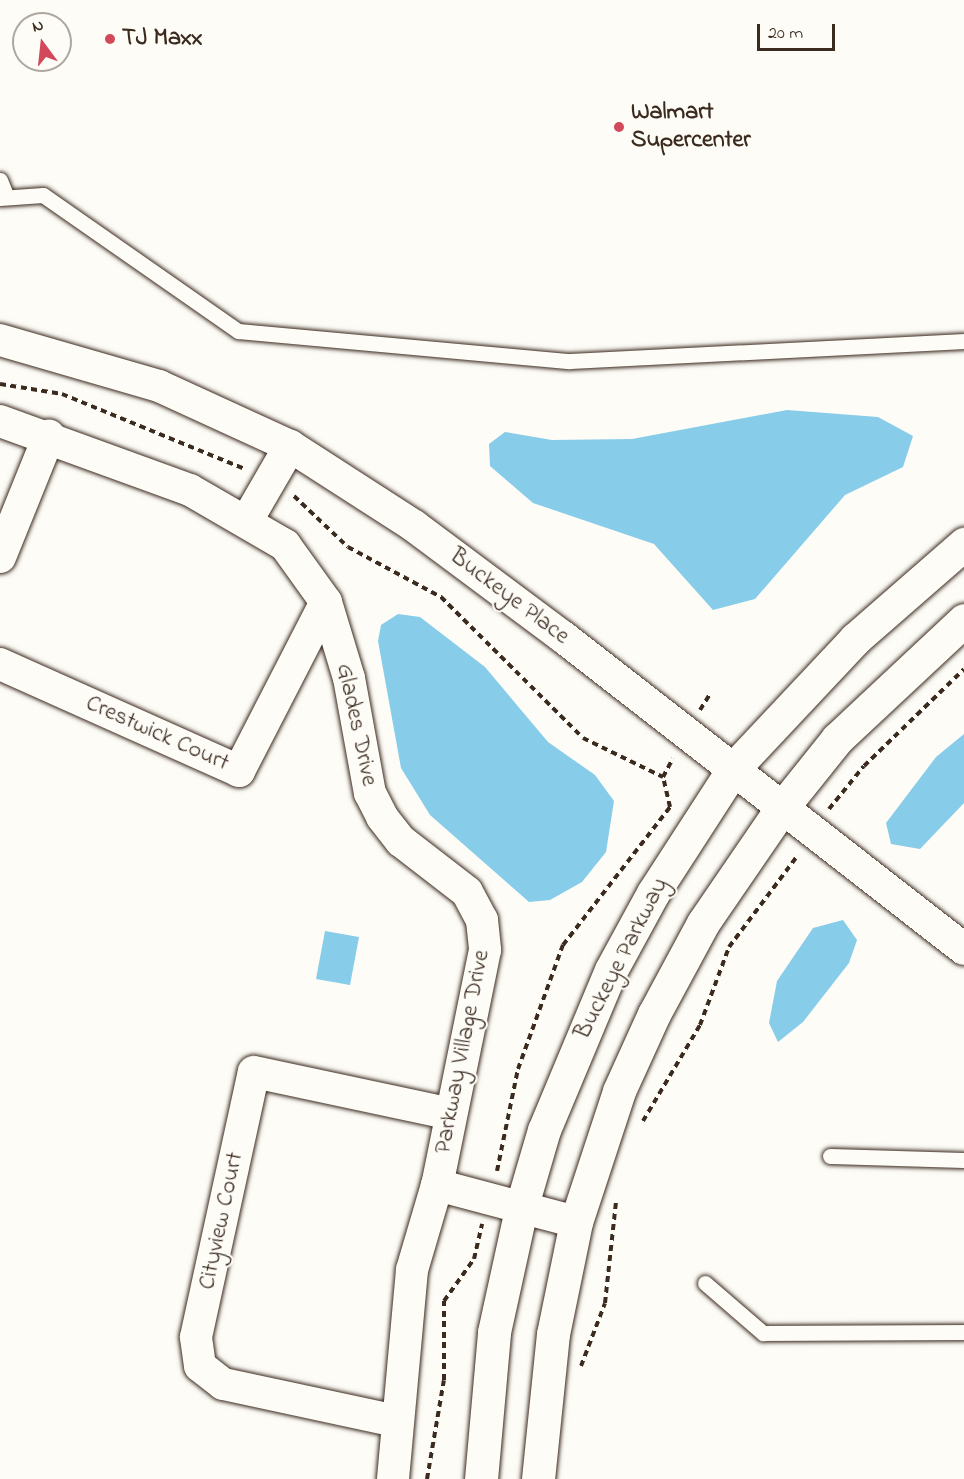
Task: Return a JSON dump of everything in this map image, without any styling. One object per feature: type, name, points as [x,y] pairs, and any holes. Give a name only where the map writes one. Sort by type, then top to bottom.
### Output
[{"type":"street","name":"Buckeye Place","points":[[0,340],[159,386],[290,446],[414,526],[734,768],[812,834],[964,949]]},
{"type":"street","name":"Glades Drive","points":[[0,421],[49,436],[190,490],[285,545],[326,603],[349,678],[370,793],[401,841],[467,892],[482,920]]},
{"type":"street","points":[[0,557],[49,436]]},
{"type":"street","points":[[246,522],[290,446]]},
{"type":"street","name":"Buckeye Parkway","points":[[481,1479],[494,1332],[522,1205],[544,1130],[606,981],[653,893],[734,768],[855,639],[964,544]]},
{"type":"street","name":"Crestwick Court","points":[[0,664],[239,771],[326,603]]},
{"type":"street","points":[[538,1479],[553,1334],[576,1222],[619,1091],[654,1014],[703,923],[781,809],[837,739],[964,620]]},
{"type":"street","name":"Parkway Village Drive","points":[[393,1479],[396,1421],[412,1270],[437,1185],[484,950],[482,920]]},
{"type":"street","name":"Cityview Court","points":[[396,1421],[223,1384],[200,1366],[196,1337],[254,1072],[451,1114]]},
{"type":"street","name":"Parkway Village Drive","points":[[437,1185],[522,1205],[576,1222]]},
{"type":"lane","points":[[0,180],[3,198],[43,195],[238,331],[570,361],[964,341]]},
{"type":"lane","points":[[830,1156],[964,1160]]},
{"type":"lane","points":[[705,1283],[763,1333],[964,1332]]},
{"type":"path","points":[[0,384],[62,394],[164,439],[204,449],[299,499],[348,548],[441,597],[521,670],[555,716],[583,738],[663,777]]},
{"type":"path","points":[[639,1130],[700,1024],[729,947],[864,766],[964,669]]},
{"type":"path","points":[[579,1372],[605,1303],[618,1192]]},
{"type":"water","points":[[787,410],[878,417],[913,436],[903,467],[845,495],[755,599],[713,610],[654,544],[533,503],[490,466],[489,444],[505,432],[552,440],[632,439]]},
{"type":"water","points":[[398,614],[420,617],[485,667],[548,742],[595,775],[614,801],[606,852],[582,882],[550,900],[529,902],[430,815],[401,768],[378,641],[381,625]]},
{"type":"water","points":[[964,734],[964,803],[920,849],[891,844],[886,823],[936,757]]},
{"type":"water","points":[[843,920],[857,940],[849,963],[803,1022],[778,1042],[769,1023],[777,981],[813,928]]},
{"type":"water","points":[[325,931],[359,937],[350,985],[316,979]]},
{"type":"place","name":"TJ Maxx","points":[[110,39]]},
{"type":"place","name":"Walmart Supercenter","points":[[619,127]]}]
